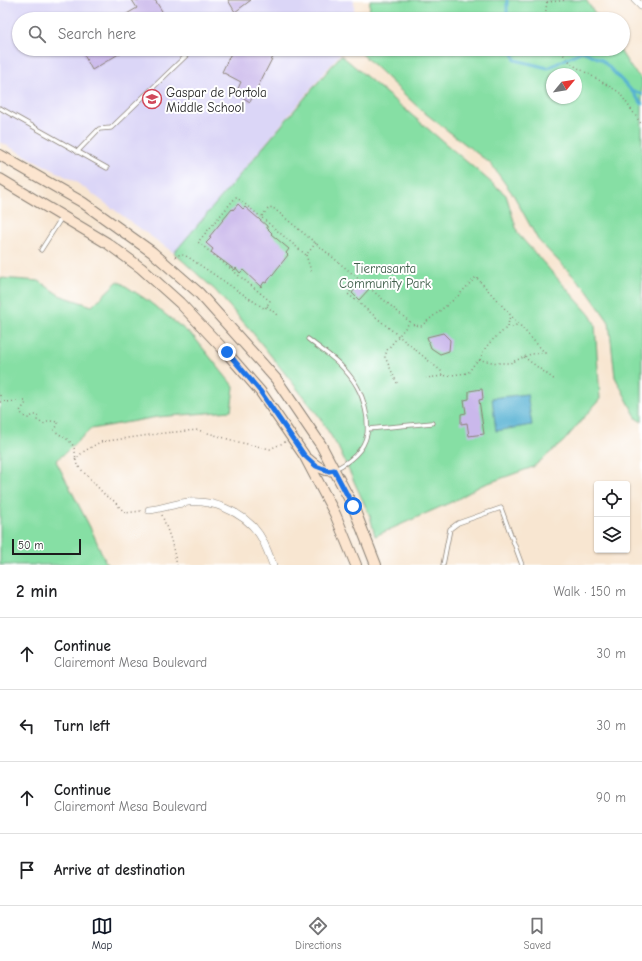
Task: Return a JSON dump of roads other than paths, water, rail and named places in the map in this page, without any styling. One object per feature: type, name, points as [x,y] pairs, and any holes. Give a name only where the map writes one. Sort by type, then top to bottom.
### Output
[{"type":"main road","points":[[0,155],[88,207],[152,252],[199,293],[276,379],[321,445],[353,506],[376,565]]},
{"type":"main road","points":[[0,179],[107,243],[141,268],[180,303],[227,352],[260,391],[304,455],[335,514],[356,565]]},
{"type":"main road","points":[[304,455],[316,466],[329,471],[334,470]]},
{"type":"street","points":[[635,0],[642,7]]},
{"type":"street","points":[[149,510],[184,503],[207,503],[232,511],[243,518],[259,534],[273,565]]},
{"type":"lane","points":[[77,152],[99,129],[111,128],[186,56]]},
{"type":"lane","points":[[0,108],[107,168]]},
{"type":"lane","points":[[41,250],[62,216]]},
{"type":"lane","points":[[308,339],[343,367],[354,380],[362,394],[366,412],[368,430],[362,446],[351,460],[334,470]]},
{"type":"lane","points":[[368,430],[432,423]]},
{"type":"lane","points":[[444,565],[450,529],[458,524],[501,508],[522,565]]},
{"type":"water","points":[[527,394],[532,425],[496,431],[492,398]]},
{"type":"waterway","points":[[507,0],[507,12]]},
{"type":"waterway","points":[[514,56],[515,60],[548,68],[572,56]]},
{"type":"waterway","points":[[593,56],[602,60],[631,90],[642,104]]},
{"type":"waterway","points":[[631,90],[642,94]]},
{"type":"place","name":"Gaspar de Portola Middle School","points":[[152,99]]},
{"type":"park label","name":"Tierrasanta Community Park","points":[[385,276]]}]
